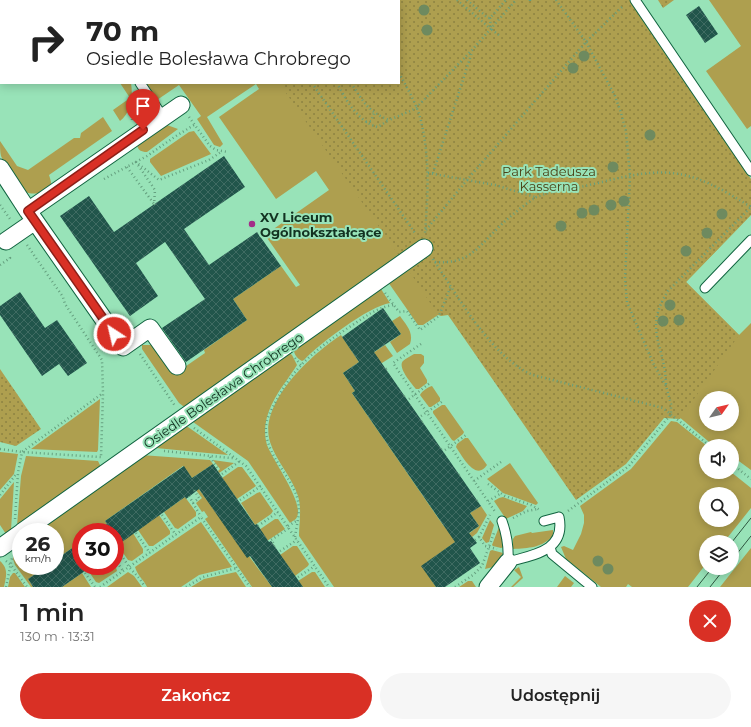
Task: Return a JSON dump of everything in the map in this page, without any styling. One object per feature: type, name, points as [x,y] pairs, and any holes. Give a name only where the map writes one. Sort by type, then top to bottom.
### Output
[{"type":"street","points":[[12,236],[31,216],[133,136],[181,105]]},
{"type":"street","points":[[0,168],[31,216],[123,347],[150,328],[177,366]]},
{"type":"street","name":"Osiedle Bolesława Chrobrego","points":[[32,523],[106,463],[140,448],[287,346],[424,248]]},
{"type":"street","name":"Osiedle Bolesława Chrobrego","points":[[1,553],[12,541]]},
{"type":"street","points":[[488,587],[508,557]]},
{"type":"lane","points":[[635,0],[751,171]]},
{"type":"lane","points":[[141,84],[163,117]]},
{"type":"lane","points":[[705,288],[751,240]]},
{"type":"lane","points":[[502,521],[507,534],[508,557],[539,553],[556,542],[560,534],[560,517],[544,521]]},
{"type":"lane","points":[[550,547],[552,554],[592,587]]},
{"type":"path","points":[[457,0],[500,36]]},
{"type":"path","points":[[467,0],[488,18],[490,18]]},
{"type":"path","points":[[491,29],[490,18],[506,0]]},
{"type":"path","points":[[337,84],[359,117],[371,126],[378,127],[389,120],[416,108],[472,50],[516,0]]},
{"type":"path","points":[[556,0],[586,42],[615,96],[622,113],[626,131],[630,176],[625,279],[627,302],[653,364],[666,386]]},
{"type":"path","points":[[415,233],[426,231],[467,180],[586,42],[629,0]]},
{"type":"path","points":[[433,173],[472,50]]},
{"type":"path","points":[[400,75],[421,119],[426,148],[428,173],[424,248]]},
{"type":"path","points":[[313,84],[424,248],[489,340],[511,362],[522,370],[533,374],[663,408],[701,439]]},
{"type":"path","points":[[352,84],[368,108],[374,113],[389,120]]},
{"type":"path","points":[[133,136],[132,115],[136,96]]},
{"type":"path","points":[[181,105],[210,146],[221,152],[228,152]]},
{"type":"path","points":[[365,122],[371,121],[374,113]]},
{"type":"path","points":[[102,180],[136,162],[194,125]]},
{"type":"path","points":[[136,162],[160,180],[209,160],[221,152]]},
{"type":"path","points":[[127,167],[154,205],[155,190],[136,162]]},
{"type":"path","points":[[428,173],[495,185],[535,197]]},
{"type":"path","points":[[434,262],[448,263],[474,253],[503,223],[535,197],[630,176],[654,173],[673,173],[688,176],[707,183],[751,207],[668,291],[661,303],[656,318],[656,330],[666,376],[666,386],[671,414],[629,466],[560,517],[500,494],[488,484]]},
{"type":"path","points":[[0,205],[12,236],[63,297],[65,304],[102,360],[106,463],[0,449]]},
{"type":"path","points":[[377,281],[398,312],[407,311],[420,330],[439,316],[451,286]]},
{"type":"path","points":[[280,551],[296,539],[299,514],[297,496],[274,454],[267,437],[267,422],[271,409],[280,391],[294,372],[321,346],[377,309],[394,305]]},
{"type":"path","points":[[131,342],[189,424],[246,466],[329,587]]},
{"type":"path","points":[[421,344],[393,363],[502,521],[527,511],[538,509]]},
{"type":"path","points":[[409,399],[430,384]]},
{"type":"path","points":[[19,523],[18,473],[22,452],[103,393]]},
{"type":"path","points":[[421,416],[443,401]]},
{"type":"path","points":[[445,450],[466,435]]},
{"type":"path","points":[[140,448],[230,458],[235,457]]},
{"type":"path","points":[[209,456],[217,469]]},
{"type":"path","points":[[222,474],[240,461]]},
{"type":"path","points":[[474,481],[501,462]]},
{"type":"path","points":[[739,470],[751,479]]},
{"type":"path","points":[[0,495],[18,473]]},
{"type":"path","points":[[240,500],[260,486]]},
{"type":"path","points":[[193,502],[199,498],[194,490]]},
{"type":"path","points":[[488,501],[500,494]]},
{"type":"path","points":[[189,496],[201,517],[250,587]]},
{"type":"path","points":[[258,526],[278,512]]},
{"type":"path","points":[[162,515],[176,535]]},
{"type":"path","points":[[475,540],[479,537],[490,515]]},
{"type":"path","points":[[124,570],[201,517]]},
{"type":"path","points":[[274,546],[275,545],[271,540],[298,520]]},
{"type":"path","points":[[455,587],[473,575],[482,566],[494,532]]},
{"type":"path","points":[[136,533],[150,553]]},
{"type":"path","points":[[479,537],[485,546],[487,554]]},
{"type":"path","points":[[485,546],[508,557]]},
{"type":"path","points":[[1,553],[28,587]]},
{"type":"path","points":[[124,559],[145,587]]},
{"type":"path","points":[[6,587],[12,561]]},
{"type":"path","points":[[298,577],[315,566]]},
{"type":"path","points":[[186,587],[203,577],[237,568]]},
{"type":"path","points":[[86,575],[95,587]]},
{"type":"path","points":[[100,587],[117,575]]},
{"type":"green space","name":"Park Tadeusza Kasserna","points":[[400,0],[630,0],[751,179],[751,215],[686,282],[739,335],[680,419],[664,418],[626,464],[576,500],[448,315],[438,315],[400,257],[280,84],[400,84]]},
{"type":"green space","points":[[658,0],[674,0],[663,8]]},
{"type":"green space","points":[[709,0],[751,0],[751,126],[747,129],[706,71],[741,46]]},
{"type":"green space","points":[[121,84],[131,84],[132,93],[131,104],[127,113],[120,121],[113,110],[130,98]]},
{"type":"green space","points":[[146,84],[256,84],[207,117],[223,144],[220,147],[214,145],[197,119],[201,116],[179,85],[157,100]]},
{"type":"green space","points":[[256,84],[309,84],[405,253],[187,406],[183,406],[179,403],[142,349],[142,345],[153,345],[176,373],[205,353],[204,350],[247,320],[233,299],[281,266],[296,287],[300,285],[265,235],[329,190],[316,171],[276,199],[219,117],[259,89]]},
{"type":"green space","points":[[103,117],[112,131],[49,175],[51,184],[44,191],[33,194],[26,192],[1,156],[0,141],[17,166],[28,170],[74,138],[80,138],[81,133]]},
{"type":"green space","points":[[167,125],[178,129],[147,152],[139,149],[137,145]]},
{"type":"green space","points":[[194,131],[211,154],[161,176],[150,162],[150,159],[189,132]]},
{"type":"green space","points":[[751,215],[686,282],[739,335],[751,323],[751,470],[739,461],[739,439],[706,439],[678,416],[663,302]]},
{"type":"green space","points":[[409,270],[446,290],[438,315],[423,325],[418,325],[388,282],[404,271]]},
{"type":"green space","points":[[381,289],[390,303],[370,311],[358,318],[332,336],[304,360],[302,361],[297,357],[294,352],[294,348]]},
{"type":"green space","points":[[400,316],[409,329],[411,340],[410,344],[397,353],[390,342],[401,334],[392,321]]},
{"type":"green space","points":[[341,335],[359,362],[343,373],[355,391],[352,393],[443,525],[458,540],[422,566],[436,587],[334,587],[299,536],[300,511],[298,496],[292,482],[276,456],[270,442],[268,427],[272,412],[290,381],[316,354]]},
{"type":"green space","points":[[385,345],[393,356],[382,363],[364,359]]},
{"type":"green space","points":[[289,353],[292,355],[297,365],[282,387],[269,411],[265,427],[265,436],[270,452],[287,481],[296,502],[298,510],[297,517],[290,523],[248,461],[193,422],[193,419]]},
{"type":"green space","points":[[414,354],[421,354],[424,356],[424,363],[420,368],[427,380],[427,383],[419,389],[416,389],[411,383],[402,367],[403,361]]},
{"type":"green space","points":[[0,369],[41,429],[16,446],[0,442]]},
{"type":"green space","points":[[432,386],[440,398],[440,401],[429,407],[420,395],[425,389]]},
{"type":"green space","points":[[100,399],[97,452],[31,449]]},
{"type":"green space","points":[[442,405],[445,405],[464,432],[454,441],[433,413],[433,411]]},
{"type":"green space","points":[[671,421],[677,422],[699,440],[699,479],[739,478],[751,488],[751,508],[739,523],[739,487],[699,487],[699,527],[736,527],[730,535],[699,535],[699,573],[688,587],[632,587],[628,584],[626,587],[601,587],[566,559],[561,547],[564,546],[573,550],[581,534],[584,523],[584,515],[580,506],[631,469]]},
{"type":"green space","points":[[183,426],[188,427],[228,455],[156,448]]},
{"type":"green space","points":[[465,438],[468,438],[487,465],[483,469],[478,471],[470,466],[456,447],[457,444]]},
{"type":"green space","points":[[0,452],[18,454],[14,474],[0,490]]},
{"type":"green space","points":[[141,455],[210,460],[213,464],[192,478],[183,466],[105,521],[106,523],[72,523],[72,548],[64,554],[64,523],[44,523]]},
{"type":"green space","points":[[26,456],[98,461],[101,467],[21,523],[17,523],[21,476]]},
{"type":"green space","points":[[213,460],[234,463],[219,473],[218,471],[220,469]]},
{"type":"green space","points":[[510,463],[538,503],[536,505],[503,493],[487,479]]},
{"type":"green space","points":[[238,467],[242,467],[256,486],[237,499],[222,478]]},
{"type":"green space","points":[[14,482],[11,530],[6,534],[0,525],[0,499]]},
{"type":"green space","points":[[198,488],[272,587],[252,587],[205,519],[208,517],[204,511],[202,512],[196,503],[202,498],[195,489]]},
{"type":"green space","points":[[260,492],[273,511],[255,525],[241,503]]},
{"type":"green space","points":[[185,497],[196,512],[196,516],[178,529],[175,528],[164,512]]},
{"type":"green space","points":[[503,497],[527,506],[523,511],[506,519],[494,501]]},
{"type":"green space","points":[[481,506],[487,515],[477,533],[466,542],[463,538],[479,526],[470,513]]},
{"type":"green space","points":[[159,515],[170,531],[170,534],[153,546],[149,546],[138,530]]},
{"type":"green space","points":[[275,519],[278,519],[285,529],[267,541],[259,530]]},
{"type":"green space","points":[[490,520],[494,525],[489,542],[486,543],[482,538]]},
{"type":"green space","points":[[201,522],[232,567],[199,575],[181,587],[147,587],[137,573],[135,567]]},
{"type":"green space","points":[[499,527],[502,534],[504,547],[501,548],[492,545]]},
{"type":"green space","points":[[553,530],[553,536],[544,543],[530,548],[513,549],[513,539],[515,536],[531,532]]},
{"type":"green space","points":[[133,533],[143,549],[143,553],[132,561],[128,560],[124,554],[124,539]]},
{"type":"green space","points":[[293,546],[297,546],[309,564],[295,576],[280,555]]},
{"type":"green space","points":[[751,548],[751,587],[720,587],[730,575],[739,575],[739,563]]},
{"type":"green space","points":[[492,550],[503,553],[497,566],[485,569],[490,551]]},
{"type":"green space","points":[[0,561],[6,570],[4,587],[0,587]]},
{"type":"green space","points":[[519,567],[523,578],[511,587],[521,577],[514,570]]},
{"type":"green space","points":[[128,572],[134,576],[142,587],[107,587]]},
{"type":"green space","points":[[236,572],[246,587],[191,587],[204,579]]},
{"type":"green space","points":[[312,572],[315,572],[325,587],[303,587],[298,581]]},
{"type":"green space","points":[[12,574],[16,575],[25,587],[8,587]]},
{"type":"green space","points":[[22,575],[34,575],[28,579],[33,587],[31,587]]},
{"type":"green space","points":[[79,575],[83,575],[91,587],[62,587]]},
{"type":"green space","points":[[91,575],[111,575],[99,583],[96,582]]},
{"type":"green space","points":[[565,576],[574,583],[571,587],[557,587]]},
{"type":"green space","points":[[468,581],[472,581],[476,587],[459,587]]},
{"type":"building","points":[[699,6],[718,34],[705,43],[686,15]]},
{"type":"building","points":[[224,156],[245,187],[184,229],[209,265],[257,232],[281,266],[233,299],[247,320],[186,362],[162,328],[205,299],[165,242],[136,263],[158,296],[130,316],[60,216],[89,196],[114,232]]},
{"type":"building","points":[[20,292],[45,328],[57,320],[87,363],[68,376],[59,364],[42,376],[0,315],[0,306]]},
{"type":"building","points":[[383,308],[401,334],[374,352],[481,506],[470,513],[479,526],[469,533],[477,543],[470,548],[480,563],[445,587],[436,587],[421,566],[455,542],[352,393],[355,391],[343,373],[359,362],[342,337]]},
{"type":"building","points":[[213,464],[255,525],[257,524],[269,542],[271,541],[303,587],[272,587],[250,556],[247,558],[199,489],[186,499],[185,497],[124,541],[124,523],[106,523],[105,521],[184,466],[192,478]]},
{"type":"building","points":[[72,548],[72,575],[79,575],[62,587],[33,587],[28,579],[34,575],[64,575],[64,554]]},
{"type":"tram line","points":[[738,535],[751,518]]},
{"type":"tram line","points":[[739,551],[751,536]]},
{"type":"tram line","points":[[697,587],[706,575]]},
{"type":"tram line","points":[[710,587],[719,575]]},
{"type":"place","name":"XV Liceum Ogólnokształcące","points":[[252,224]]},
{"type":"route","points":[[114,334],[28,211],[143,130]]}]
